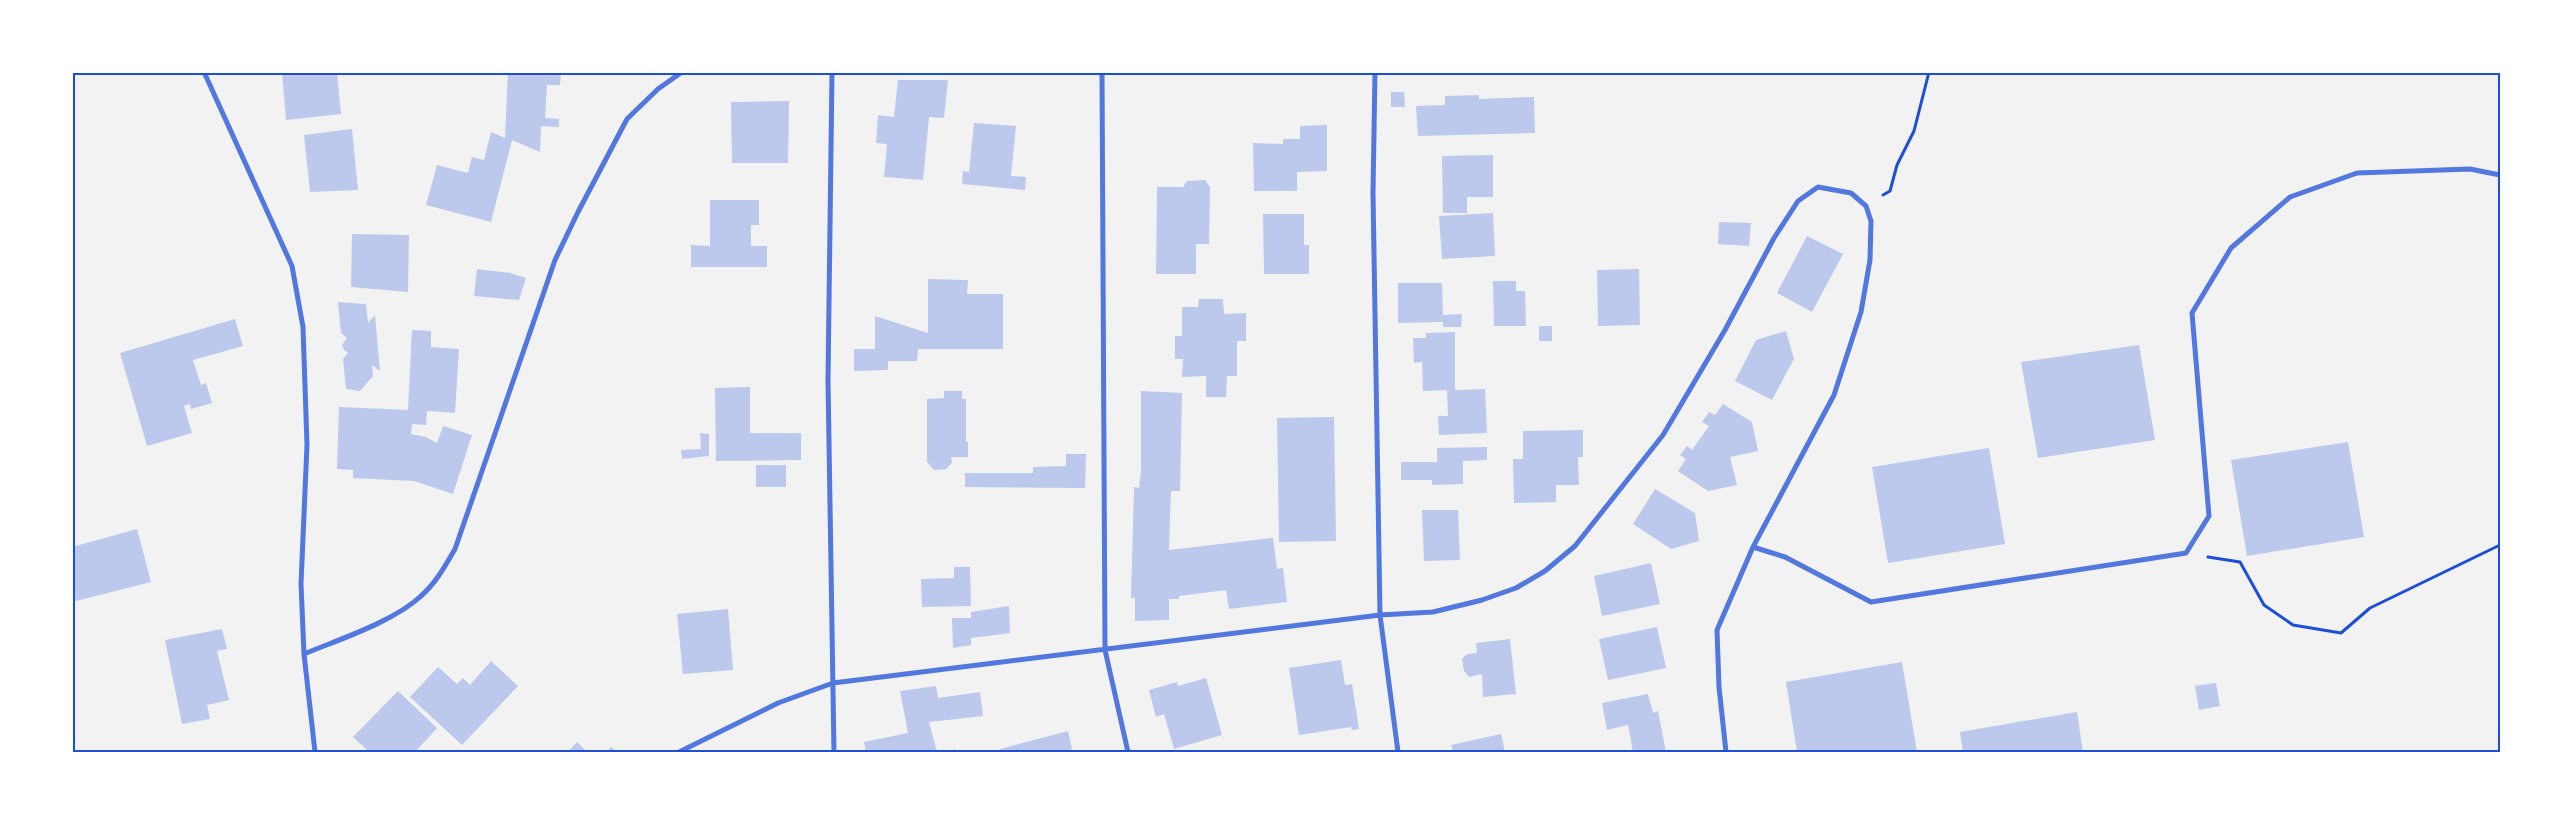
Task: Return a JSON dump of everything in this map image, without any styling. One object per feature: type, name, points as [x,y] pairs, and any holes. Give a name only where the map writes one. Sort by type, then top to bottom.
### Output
[{"type":"street","points":[[204,72],[292,266],[301,318],[307,401],[301,584],[304,654],[315,752]]},
{"type":"street","points":[[304,654],[381,622],[420,597],[437,579],[456,549],[555,260],[578,212],[627,119],[658,89],[682,72]]},
{"type":"street","points":[[832,72],[828,380],[834,752]]},
{"type":"street","points":[[1102,72],[1105,650],[1128,752]]},
{"type":"street","points":[[1375,72],[1373,193],[1380,615],[1398,752]]},
{"type":"street","points":[[1753,547],[1785,557],[1871,602],[2186,553],[2209,516],[2192,313],[2231,248],[2290,198],[2357,173],[2470,169],[2500,175]]},
{"type":"street","points":[[679,752],[778,703],[833,684],[1380,615],[1433,612],[1482,600],[1516,588],[1545,571],[1575,546],[1663,435],[1725,330],[1774,238],[1798,201],[1818,188],[1851,193],[1866,206],[1871,221],[1870,260],[1861,312],[1834,395],[1753,547],[1717,630],[1719,687],[1726,752]]},
{"type":"path","points":[[1866,206],[1890,191],[1897,165],[1914,131],[1929,72]]},
{"type":"path","points":[[2186,553],[2240,562],[2264,605],[2293,625],[2341,633],[2370,608],[2500,545]]},
{"type":"building","points":[[282,72],[337,72],[341,114],[286,120]]},
{"type":"building","points":[[508,72],[561,72],[560,85],[547,85],[545,118],[559,119],[559,127],[541,126],[540,152],[512,140],[491,222],[426,205],[437,165],[468,173],[472,157],[484,160],[491,132],[505,138]]},
{"type":"building","points":[[898,80],[948,80],[944,118],[929,117],[923,180],[884,177],[887,144],[876,143],[878,115],[894,117]]},
{"type":"building","points":[[1391,92],[1404,92],[1405,107],[1391,107]]},
{"type":"building","points":[[1479,95],[1479,99],[1534,97],[1535,133],[1418,136],[1416,106],[1445,105],[1445,96]]},
{"type":"building","points":[[789,101],[788,163],[732,163],[731,102]]},
{"type":"building","points":[[974,123],[1016,126],[1011,176],[1026,177],[1025,190],[962,184],[963,171],[969,172]]},
{"type":"building","points":[[1327,125],[1327,171],[1297,172],[1297,191],[1254,191],[1253,143],[1283,144],[1283,139],[1300,139],[1300,126]]},
{"type":"building","points":[[352,129],[358,190],[310,192],[304,135]]},
{"type":"building","points":[[1493,155],[1493,197],[1467,197],[1467,213],[1443,213],[1442,156]]},
{"type":"building","points":[[1205,180],[1210,187],[1209,244],[1196,244],[1196,274],[1156,274],[1157,187],[1183,187],[1187,181]]},
{"type":"building","points":[[710,200],[759,200],[759,225],[751,225],[751,246],[767,246],[767,267],[691,267],[691,245],[710,246]]},
{"type":"building","points":[[1493,213],[1495,256],[1442,259],[1439,216]]},
{"type":"building","points":[[1263,214],[1304,214],[1304,245],[1309,245],[1309,274],[1264,274]]},
{"type":"building","points":[[1719,222],[1751,223],[1749,246],[1718,244]]},
{"type":"building","points":[[352,234],[409,235],[408,292],[351,287]]},
{"type":"building","points":[[1807,236],[1843,254],[1812,312],[1777,293]]},
{"type":"building","points":[[477,269],[510,273],[526,278],[519,300],[474,296]]},
{"type":"building","points":[[1639,269],[1640,325],[1598,326],[1597,270]]},
{"type":"building","points":[[928,279],[968,280],[967,294],[1003,294],[1003,349],[918,349],[917,361],[888,361],[888,370],[854,371],[854,349],[875,349],[875,316],[928,333]]},
{"type":"building","points":[[1493,281],[1516,281],[1516,291],[1525,291],[1526,326],[1494,326]]},
{"type":"building","points":[[1398,283],[1442,283],[1443,315],[1462,314],[1461,327],[1443,327],[1443,322],[1398,323]]},
{"type":"building","points":[[1199,299],[1223,299],[1224,314],[1246,313],[1246,341],[1237,341],[1237,376],[1227,376],[1226,397],[1206,397],[1206,376],[1182,377],[1183,359],[1175,359],[1175,336],[1182,336],[1182,307],[1198,307]]},
{"type":"building","points":[[338,302],[366,304],[368,323],[375,315],[380,371],[372,365],[373,376],[360,391],[346,389],[343,359],[348,353],[342,345],[347,338],[341,333]]},
{"type":"building","points":[[235,319],[243,346],[193,360],[201,385],[206,383],[212,403],[191,409],[190,404],[184,406],[192,433],[147,446],[120,353]]},
{"type":"building","points":[[1539,326],[1552,326],[1552,341],[1539,341]]},
{"type":"building","points":[[412,330],[431,331],[431,347],[459,349],[455,413],[427,411],[426,425],[412,424],[411,434],[426,437],[437,443],[443,426],[472,435],[453,494],[414,481],[353,478],[353,470],[337,469],[339,407],[408,410]]},
{"type":"building","points":[[1786,331],[1794,359],[1772,400],[1735,381],[1756,340]]},
{"type":"building","points":[[1455,332],[1455,390],[1485,389],[1487,433],[1439,435],[1438,416],[1448,416],[1447,390],[1423,391],[1422,362],[1414,363],[1413,338],[1426,338],[1426,333]]},
{"type":"building","points":[[2139,345],[2155,440],[2038,458],[2021,362]]},
{"type":"building","points":[[750,387],[750,433],[801,433],[801,460],[716,461],[715,388]]},
{"type":"building","points":[[944,391],[962,391],[962,399],[966,399],[968,457],[951,457],[952,463],[946,469],[934,470],[927,462],[927,399],[944,398]]},
{"type":"building","points":[[1141,391],[1182,393],[1180,491],[1171,491],[1169,550],[1273,538],[1277,569],[1283,568],[1287,602],[1229,609],[1226,590],[1179,596],[1179,599],[1169,599],[1169,620],[1135,621],[1135,598],[1131,598],[1134,487],[1139,488],[1141,471]]},
{"type":"building","points":[[1723,404],[1752,422],[1758,451],[1730,457],[1737,485],[1708,491],[1678,471],[1686,459],[1680,455],[1687,446],[1692,450],[1709,426],[1702,422],[1709,412],[1715,415]]},
{"type":"building","points":[[1334,417],[1336,541],[1279,542],[1277,418]]},
{"type":"building","points":[[1583,430],[1583,457],[1578,457],[1579,485],[1556,485],[1556,502],[1514,503],[1513,459],[1523,459],[1523,431]]},
{"type":"building","points":[[700,433],[709,434],[709,456],[682,459],[681,450],[701,449]]},
{"type":"building","points":[[2348,442],[2364,537],[2247,556],[2231,460]]},
{"type":"building","points":[[1487,447],[1487,460],[1463,461],[1463,484],[1432,485],[1432,480],[1401,480],[1401,462],[1437,462],[1437,448]]},
{"type":"building","points":[[1989,448],[2005,544],[1888,563],[1872,467]]},
{"type":"building","points":[[1066,454],[1086,454],[1085,488],[965,487],[965,473],[1033,473],[1033,467],[1066,466]]},
{"type":"building","points":[[756,465],[786,465],[786,487],[756,487]]},
{"type":"building","points":[[1655,489],[1695,513],[1699,541],[1671,549],[1633,524]]},
{"type":"building","points":[[1422,510],[1458,510],[1460,560],[1424,561]]},
{"type":"building","points":[[137,529],[151,582],[72,602],[72,547]]},
{"type":"building","points":[[1651,563],[1660,604],[1602,616],[1594,576]]},
{"type":"building","points":[[954,567],[970,567],[971,606],[922,607],[921,579],[954,578]]},
{"type":"building","points":[[1009,606],[1010,633],[971,638],[971,645],[953,648],[952,618],[971,618],[971,612]]},
{"type":"building","points":[[728,609],[733,670],[683,674],[677,614]]},
{"type":"building","points":[[1657,627],[1666,668],[1608,680],[1599,639]]},
{"type":"building","points":[[222,629],[227,649],[217,651],[229,700],[207,705],[210,719],[182,724],[165,640]]},
{"type":"building","points":[[1510,639],[1516,694],[1483,697],[1482,674],[1469,677],[1464,671],[1462,659],[1467,654],[1477,653],[1476,643]]},
{"type":"building","points":[[1341,660],[1345,685],[1352,684],[1359,729],[1352,730],[1351,727],[1299,735],[1289,668]]},
{"type":"building","points":[[491,661],[518,686],[462,745],[410,697],[438,667],[457,684],[463,678],[470,685]]},
{"type":"building","points":[[1902,662],[1917,752],[1797,752],[1786,682]]},
{"type":"building","points":[[1206,678],[1222,735],[1174,749],[1164,714],[1156,717],[1149,690],[1177,682],[1178,686]]},
{"type":"building","points":[[2216,683],[2220,706],[2199,710],[2195,686]]},
{"type":"building","points":[[936,686],[938,698],[980,692],[983,716],[929,722],[937,752],[866,752],[864,742],[908,733],[900,691]]},
{"type":"building","points":[[398,691],[437,728],[415,752],[369,752],[353,737]]},
{"type":"building","points":[[1648,694],[1653,713],[1658,711],[1666,752],[1633,752],[1628,725],[1607,730],[1602,703]]},
{"type":"building","points":[[2077,712],[2083,752],[1963,752],[1960,732]]},
{"type":"building","points":[[1068,731],[1072,749],[1060,752],[1001,752],[1000,749]]},
{"type":"building","points":[[1501,734],[1505,752],[1453,752],[1451,745]]},
{"type":"building","points":[[577,742],[586,751],[588,752],[568,752]]},
{"type":"building","points":[[611,747],[617,752],[606,752]]},
{"type":"building","points":[[956,749],[956,752],[943,752]]}]
